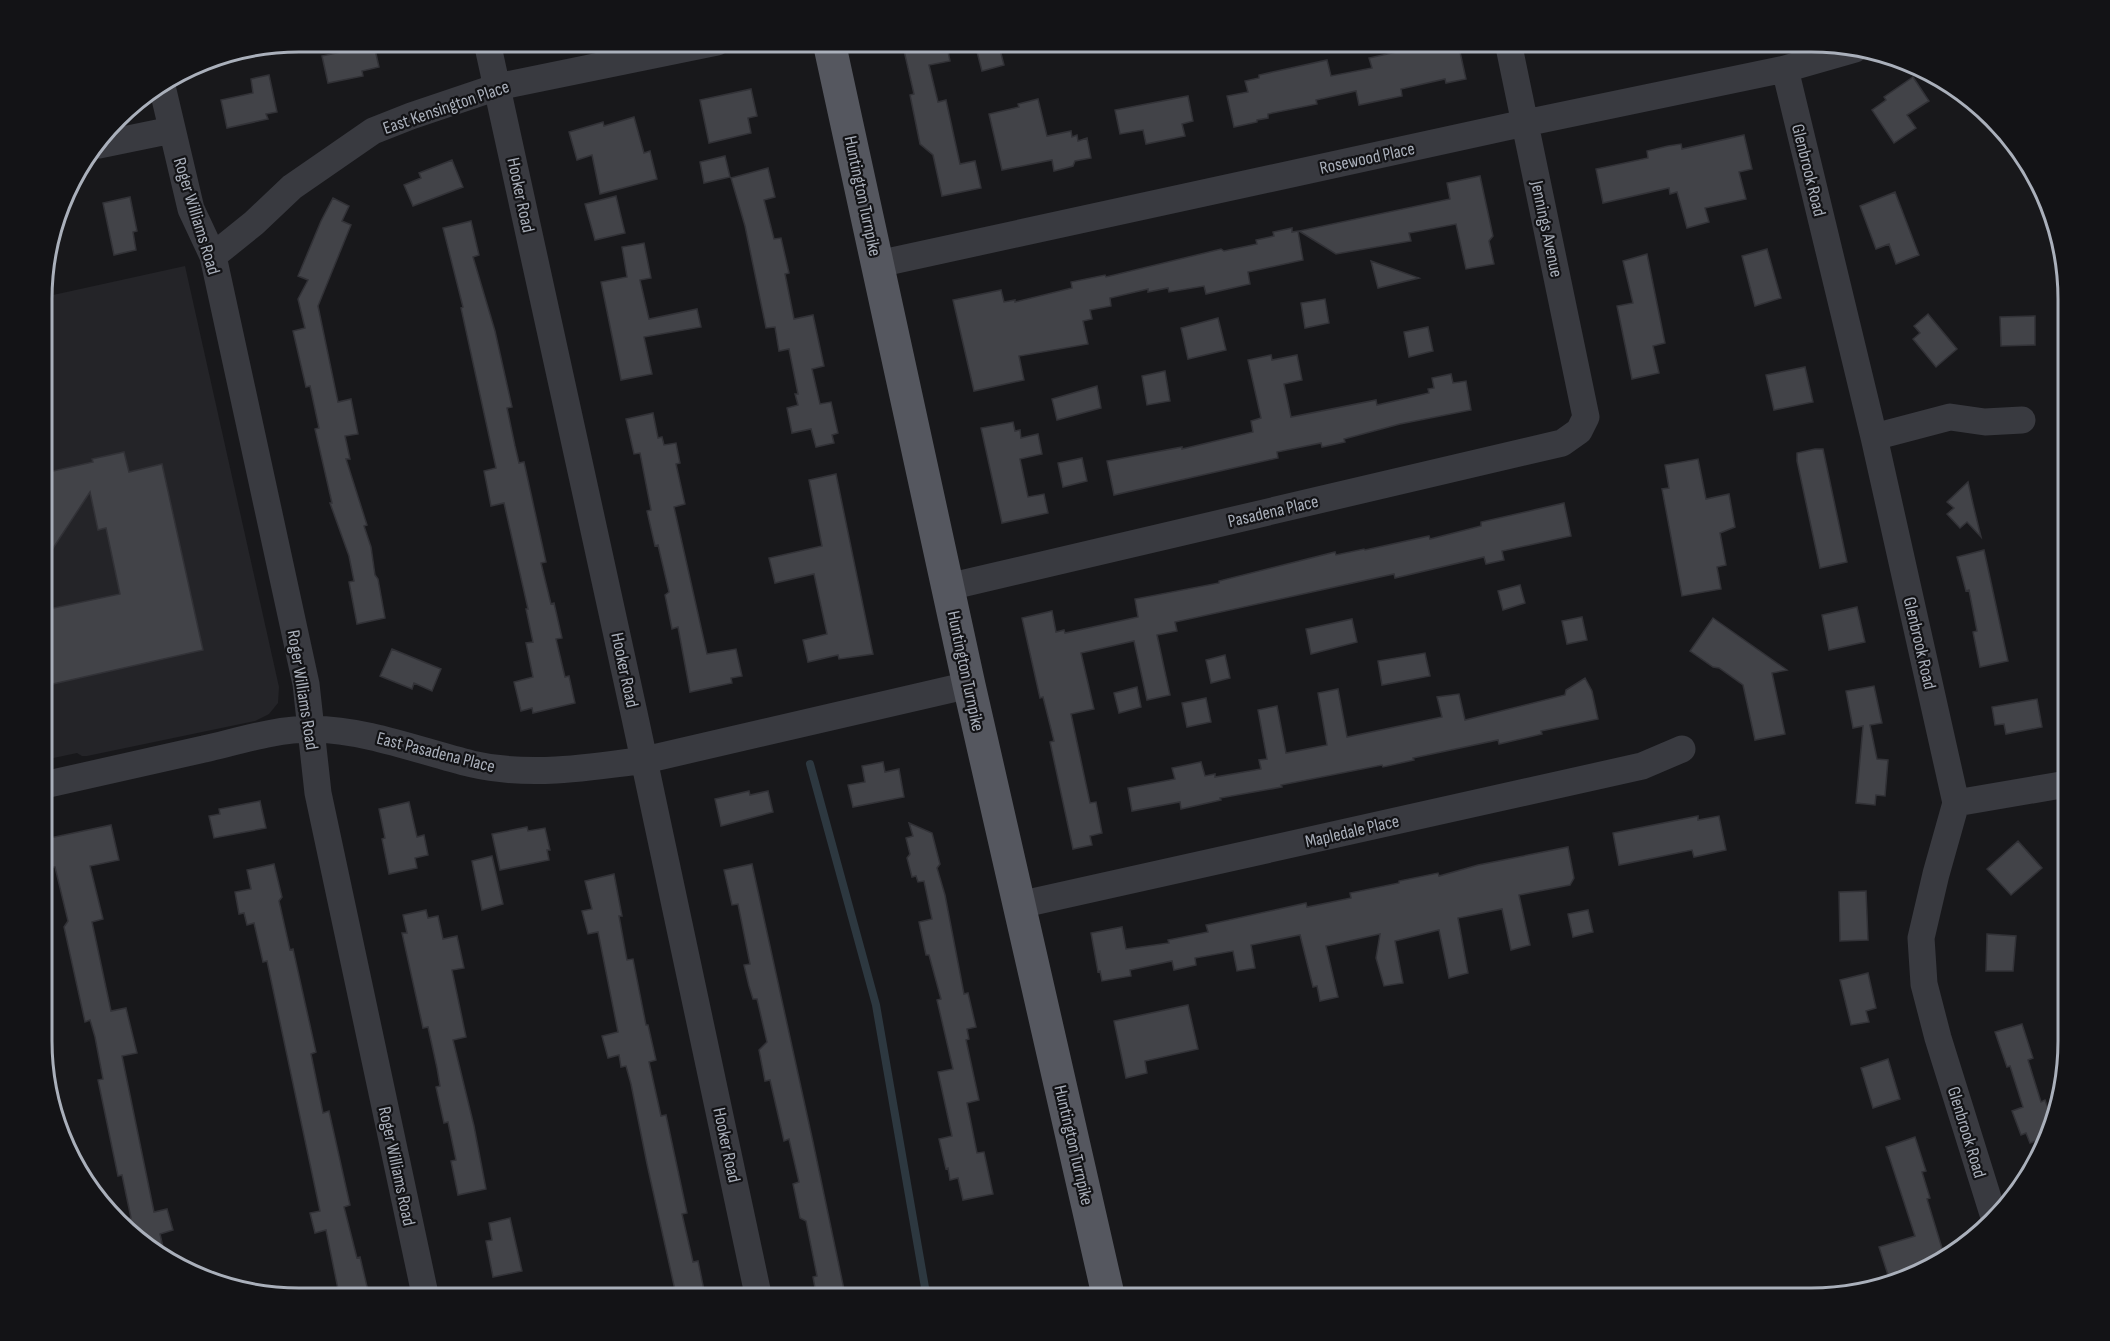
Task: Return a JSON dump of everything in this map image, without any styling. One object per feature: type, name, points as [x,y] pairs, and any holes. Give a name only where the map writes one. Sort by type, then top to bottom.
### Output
[{"type":"main road","name":"Huntington Turnpike","points":[[831,52],[969,685],[1106,1288]]},
{"type":"street","name":"Hooker Road","points":[[490,52],[645,760],[757,1288]]},
{"type":"street","name":"East Kensington Place","points":[[213,256],[292,188],[373,131],[497,87],[668,52]]},
{"type":"street","name":"Jennings Avenue","points":[[1510,52],[1586,417]]},
{"type":"street","name":"Rosewood Place","points":[[878,264],[1785,69],[1837,54]]},
{"type":"street","name":"Glenbrook Road","points":[[1785,69],[1874,437],[1956,803],[1921,938],[1924,984],[1938,1038],[1991,1209]]},
{"type":"street","name":"Roger Williams Road","points":[[163,93],[192,209],[213,256],[306,684],[318,793],[424,1288]]},
{"type":"street","points":[[109,143],[171,130]]},
{"type":"street","name":"Pasadena Place","points":[[948,587],[1562,443],[1579,432],[1586,417]]},
{"type":"street","points":[[1874,437],[1950,417],[1985,422],[2022,420]]},
{"type":"street","name":"East Pasadena Place","points":[[52,783],[265,735],[311,729],[353,733],[399,743],[473,764],[518,771],[593,768],[645,760],[969,685]]},
{"type":"street","name":"Mapledale Place","points":[[1019,905],[1642,766],[1682,749]]},
{"type":"street","points":[[1956,803],[2058,786]]},
{"type":"shaded area","points":[[185,266],[279,687],[278,703],[269,714],[255,721],[87,756],[77,753],[52,758],[52,295]]},
{"type":"building","points":[[341,52],[376,52],[379,67],[362,71],[363,76],[328,83],[322,56]]},
{"type":"building","points":[[904,52],[948,52],[950,61],[929,65],[938,102],[946,100],[960,164],[975,161],[981,188],[942,196],[933,155],[920,144],[910,95],[914,94]]},
{"type":"building","points":[[977,52],[1001,52],[1004,65],[982,71]]},
{"type":"building","points":[[1396,52],[1460,52],[1466,79],[1446,83],[1445,79],[1401,89],[1402,96],[1359,105],[1356,91],[1316,100],[1317,104],[1268,114],[1268,118],[1234,127],[1227,96],[1248,92],[1245,81],[1259,78],[1259,75],[1327,60],[1331,76],[1372,68],[1369,58]]},
{"type":"building","points":[[269,75],[277,112],[266,114],[268,119],[227,128],[221,100],[253,93],[251,79]]},
{"type":"building","points":[[1913,77],[1929,101],[1907,115],[1916,128],[1894,143],[1872,110],[1886,100],[1884,97]]},
{"type":"building","points":[[751,89],[757,116],[748,118],[751,133],[709,143],[700,100]]},
{"type":"building","points":[[1188,96],[1193,121],[1182,124],[1185,136],[1146,144],[1143,130],[1120,134],[1115,110]]},
{"type":"building","points":[[1038,99],[1047,136],[1071,131],[1072,137],[1077,135],[1078,141],[1087,138],[1091,158],[1075,161],[1073,166],[1054,171],[1052,160],[1002,170],[989,114],[1019,107],[1018,104]]},
{"type":"building","points":[[634,117],[644,153],[650,151],[657,179],[600,194],[592,155],[577,160],[569,132],[603,122],[604,126]]},
{"type":"building","points":[[1744,135],[1752,169],[1739,172],[1746,199],[1705,208],[1709,222],[1687,228],[1677,192],[1670,194],[1669,188],[1603,203],[1596,169],[1648,158],[1647,151],[1668,146],[1681,144],[1682,149]]},
{"type":"building","points":[[725,156],[730,177],[704,183],[700,162]]},
{"type":"building","points":[[452,160],[463,187],[413,206],[404,185],[421,178],[419,173]]},
{"type":"building","points":[[768,168],[775,197],[764,200],[774,239],[781,238],[789,273],[785,274],[794,319],[813,315],[824,366],[812,369],[820,404],[831,402],[838,433],[832,435],[834,443],[816,447],[811,429],[792,433],[787,408],[798,405],[795,394],[798,394],[789,349],[779,351],[775,327],[766,328],[745,226],[731,178]]},
{"type":"building","points":[[1480,176],[1493,236],[1489,241],[1494,264],[1466,269],[1456,224],[1409,233],[1411,241],[1336,254],[1299,231],[1450,199],[1447,183]]},
{"type":"building","points":[[1895,192],[1919,255],[1896,264],[1889,244],[1876,249],[1860,206]]},
{"type":"building","points":[[616,196],[625,233],[595,240],[585,204]]},
{"type":"building","points":[[130,197],[137,231],[133,232],[136,250],[114,255],[103,203]]},
{"type":"building","points":[[333,198],[349,206],[342,221],[351,225],[318,306],[338,402],[351,399],[358,434],[345,436],[350,459],[346,459],[367,525],[364,526],[371,547],[385,618],[357,624],[349,582],[354,581],[349,556],[330,503],[332,503],[315,429],[319,428],[310,386],[306,387],[293,331],[305,328],[298,299],[308,280],[298,276]]},
{"type":"building","points":[[471,221],[479,255],[473,257],[495,331],[512,407],[507,408],[515,446],[519,463],[524,462],[546,562],[541,563],[562,638],[556,639],[565,677],[569,676],[575,703],[533,713],[532,708],[521,711],[514,682],[533,677],[526,643],[533,642],[526,609],[528,609],[504,503],[491,506],[484,471],[496,468],[461,308],[463,307],[443,228]]},
{"type":"building","points":[[1292,228],[1292,232],[1298,231],[1303,260],[1248,272],[1250,284],[1206,294],[1204,286],[1169,292],[1168,288],[1148,292],[1148,289],[1110,298],[1111,306],[1090,310],[1092,319],[1083,321],[1088,344],[1019,356],[1024,380],[974,391],[953,300],[1001,290],[1004,302],[1015,300],[1015,302],[1072,288],[1071,282],[1105,275],[1106,277],[1221,249],[1224,251],[1257,244],[1256,240],[1274,236],[1273,232]]},
{"type":"building","points":[[644,243],[651,278],[640,280],[649,319],[697,309],[701,327],[644,337],[652,374],[621,380],[601,282],[627,277],[622,247]]},
{"type":"building","points":[[1767,249],[1781,298],[1755,306],[1742,256]]},
{"type":"building","points":[[1647,254],[1665,343],[1653,346],[1659,373],[1632,379],[1617,306],[1633,303],[1623,261]]},
{"type":"building","points":[[1371,261],[1419,278],[1378,288]]},
{"type":"building","points":[[1325,299],[1329,323],[1305,328],[1301,303]]},
{"type":"building","points":[[1928,314],[1957,349],[1936,367],[1913,339],[1920,333],[1914,326]]},
{"type":"building","points":[[2035,316],[2035,345],[2001,346],[2000,317]]},
{"type":"building","points":[[1218,318],[1226,350],[1188,359],[1181,328]]},
{"type":"building","points":[[1428,327],[1433,351],[1409,357],[1404,332]]},
{"type":"building","points":[[1271,355],[1272,360],[1297,355],[1302,380],[1284,384],[1291,417],[1376,400],[1377,405],[1429,393],[1428,389],[1434,388],[1432,378],[1451,374],[1453,383],[1466,381],[1471,410],[1400,424],[1322,447],[1321,443],[1277,452],[1278,458],[1114,495],[1107,461],[1182,447],[1182,449],[1253,432],[1251,421],[1261,418],[1248,360]]},
{"type":"building","points":[[1805,367],[1813,402],[1774,410],[1766,375]]},
{"type":"building","points":[[1165,371],[1170,401],[1147,405],[1142,376]]},
{"type":"building","points":[[1097,386],[1101,408],[1057,420],[1052,399]]},
{"type":"building","points":[[653,413],[658,438],[662,437],[664,445],[676,443],[680,463],[676,464],[685,504],[674,507],[707,654],[736,649],[742,676],[731,678],[732,683],[690,692],[678,627],[672,629],[665,595],[669,592],[647,511],[651,510],[640,453],[634,454],[626,419]]},
{"type":"building","points":[[1013,422],[1015,431],[1020,430],[1021,438],[1038,434],[1042,454],[1020,459],[1028,497],[1044,494],[1048,513],[1002,523],[981,428]]},
{"type":"building","points":[[1823,449],[1847,562],[1820,568],[1797,461],[1797,453]]},
{"type":"building","points":[[124,452],[129,472],[162,464],[203,650],[52,684],[52,608],[120,594],[106,528],[98,530],[90,492],[52,550],[52,471],[93,462],[92,459]]},
{"type":"building","points":[[1082,458],[1087,481],[1063,487],[1058,463]]},
{"type":"building","points":[[1698,459],[1706,499],[1729,494],[1735,527],[1720,533],[1726,565],[1717,567],[1721,589],[1682,596],[1662,489],[1669,488],[1665,465]]},
{"type":"building","points":[[836,474],[873,654],[839,659],[838,655],[808,662],[803,640],[827,634],[814,574],[775,583],[769,558],[822,546],[809,480]]},
{"type":"building","points":[[1968,482],[1981,537],[1967,522],[1960,528],[1947,514],[1954,508],[1947,502]]},
{"type":"building","points":[[1564,503],[1571,536],[1502,551],[1504,560],[1486,564],[1484,557],[1395,578],[1394,574],[1175,622],[1177,631],[1157,635],[1170,695],[1147,700],[1134,641],[1081,653],[1094,709],[1071,714],[1090,803],[1096,802],[1102,833],[1090,836],[1092,845],[1073,849],[1050,742],[1054,741],[1043,697],[1040,698],[1022,618],[1052,611],[1056,632],[1064,630],[1065,633],[1138,617],[1135,599],[1219,583],[1219,581],[1335,552],[1336,555],[1429,536],[1430,539],[1481,526],[1481,522]]},
{"type":"building","points":[[1984,550],[2008,661],[1980,667],[1973,632],[1977,631],[1969,590],[1966,591],[1957,557]]},
{"type":"building","points":[[1520,585],[1525,603],[1503,610],[1498,591]]},
{"type":"building","points":[[1857,607],[1865,642],[1829,650],[1822,615]]},
{"type":"building","points":[[1582,617],[1587,640],[1567,644],[1562,621]]},
{"type":"building","points":[[1713,618],[1787,670],[1772,673],[1785,734],[1755,740],[1743,685],[1690,651]]},
{"type":"building","points":[[1352,619],[1357,642],[1311,654],[1306,629]]},
{"type":"building","points":[[392,649],[441,669],[432,691],[414,683],[412,689],[380,676]]},
{"type":"building","points":[[1425,653],[1430,676],[1382,685],[1378,661]]},
{"type":"building","points":[[1225,655],[1230,678],[1211,683],[1206,660]]},
{"type":"building","points":[[1585,678],[1592,691],[1598,719],[1541,731],[1542,734],[1499,744],[1498,740],[1413,758],[1414,760],[1383,767],[1382,765],[1220,798],[1221,800],[1181,809],[1180,802],[1132,811],[1128,788],[1175,779],[1172,768],[1201,762],[1205,776],[1215,774],[1215,777],[1261,769],[1259,760],[1267,759],[1258,710],[1277,706],[1286,753],[1327,745],[1318,693],[1338,689],[1347,737],[1442,717],[1437,697],[1459,694],[1465,720],[1565,695],[1566,690]]},
{"type":"building","points":[[1874,686],[1882,723],[1870,725],[1877,759],[1888,760],[1885,796],[1876,795],[1875,805],[1856,803],[1863,726],[1853,728],[1846,691]]},
{"type":"building","points":[[1137,687],[1141,707],[1119,713],[1114,693]]},
{"type":"building","points":[[1206,698],[1211,722],[1187,727],[1182,703]]},
{"type":"building","points":[[2037,699],[2042,727],[2006,734],[2004,724],[1995,725],[1992,707]]},
{"type":"building","points":[[883,762],[885,772],[899,769],[904,797],[853,807],[848,785],[865,782],[862,766]]},
{"type":"building","points":[[749,791],[750,795],[768,791],[773,812],[721,826],[715,799]]},
{"type":"building","points":[[260,801],[266,828],[214,838],[209,816],[220,814],[219,809]]},
{"type":"building","points":[[409,802],[417,837],[424,835],[428,855],[415,858],[417,868],[389,874],[379,809]]},
{"type":"building","points":[[1698,816],[1698,820],[1719,816],[1726,850],[1694,857],[1692,850],[1619,865],[1613,833]]},
{"type":"building","points":[[909,823],[932,833],[940,864],[937,868],[945,895],[964,994],[968,993],[976,1027],[967,1029],[969,1039],[966,1040],[979,1100],[967,1103],[977,1153],[984,1152],[993,1194],[963,1200],[958,1178],[950,1180],[939,1139],[952,1136],[938,1072],[953,1069],[937,1000],[941,999],[929,955],[926,955],[919,922],[932,919],[924,881],[918,882],[916,876],[912,877],[907,858],[910,854],[906,838],[913,836]]},
{"type":"building","points":[[111,825],[119,860],[90,866],[103,919],[92,922],[111,1011],[126,1008],[137,1053],[122,1056],[154,1212],[167,1209],[173,1230],[160,1234],[163,1248],[128,1219],[131,1218],[122,1175],[118,1176],[98,1080],[103,1079],[95,1037],[90,1020],[85,1022],[64,927],[68,921],[55,867],[52,867],[52,838]]},
{"type":"building","points":[[527,827],[528,831],[545,828],[550,850],[547,850],[549,860],[500,870],[492,834]]},
{"type":"building","points":[[2018,841],[2042,868],[2011,895],[1987,869]]},
{"type":"building","points":[[1568,847],[1574,878],[1570,885],[1519,895],[1530,945],[1511,950],[1502,909],[1458,918],[1468,973],[1449,978],[1439,930],[1395,941],[1403,983],[1384,986],[1376,958],[1380,934],[1326,946],[1338,997],[1320,1001],[1317,986],[1313,987],[1300,935],[1251,945],[1255,968],[1237,971],[1233,951],[1195,958],[1196,965],[1174,970],[1172,961],[1130,970],[1131,976],[1102,981],[1100,971],[1098,972],[1091,933],[1122,927],[1126,949],[1169,943],[1168,940],[1208,932],[1206,925],[1306,903],[1307,907],[1351,898],[1350,893],[1399,883],[1399,881],[1438,873],[1439,876],[1478,865]]},
{"type":"building","points":[[492,856],[503,904],[482,910],[472,861]]},
{"type":"building","points":[[274,864],[282,897],[279,901],[290,950],[293,949],[316,1052],[311,1054],[323,1113],[329,1111],[350,1205],[344,1207],[367,1288],[338,1288],[326,1230],[315,1233],[310,1213],[320,1211],[267,961],[263,962],[254,923],[247,925],[244,913],[239,914],[235,892],[251,889],[247,870]]},
{"type":"building","points":[[752,864],[844,1288],[815,1288],[813,1277],[817,1276],[806,1221],[800,1218],[793,1184],[799,1182],[789,1139],[784,1141],[770,1080],[765,1081],[759,1050],[767,1042],[757,999],[753,999],[744,965],[750,964],[738,904],[732,905],[724,870]]},
{"type":"building","points":[[614,874],[627,960],[633,959],[646,1025],[648,1025],[656,1060],[649,1062],[661,1116],[666,1115],[687,1213],[682,1214],[693,1262],[698,1261],[704,1288],[675,1288],[626,1066],[621,1067],[619,1055],[608,1058],[602,1036],[618,1032],[598,932],[588,934],[582,911],[592,909],[585,881]]},
{"type":"building","points":[[1866,891],[1868,940],[1840,941],[1839,892]]},
{"type":"building","points":[[426,910],[428,918],[438,916],[443,939],[457,936],[464,968],[452,970],[466,1037],[453,1040],[474,1126],[486,1189],[458,1195],[451,1161],[456,1160],[448,1122],[444,1123],[436,1087],[440,1086],[437,1068],[428,1027],[423,1028],[402,933],[407,933],[403,915]]},
{"type":"building","points":[[1588,910],[1593,932],[1573,937],[1568,914]]},
{"type":"building","points":[[1987,934],[2016,936],[2013,971],[1986,971]]},
{"type":"building","points":[[1868,973],[1876,1008],[1866,1011],[1869,1022],[1851,1025],[1840,980]]},
{"type":"building","points":[[1188,1005],[1198,1049],[1145,1061],[1147,1073],[1126,1078],[1114,1021]]},
{"type":"building","points":[[2022,1024],[2033,1058],[2028,1060],[2041,1102],[2045,1100],[2048,1108],[2037,1141],[2030,1143],[2026,1133],[2021,1135],[2012,1111],[2023,1107],[2010,1066],[2007,1067],[1995,1032]]},
{"type":"building","points":[[1888,1059],[1900,1099],[1873,1108],[1861,1068]]},
{"type":"building","points":[[1915,1137],[1926,1171],[1922,1172],[1930,1198],[1927,1199],[1943,1250],[1905,1270],[1888,1275],[1879,1247],[1915,1236],[1886,1147]]},
{"type":"building","points":[[510,1218],[522,1271],[493,1277],[486,1241],[492,1240],[489,1223]]},
{"type":"waterway","points":[[810,764],[876,1005],[925,1288]]}]
